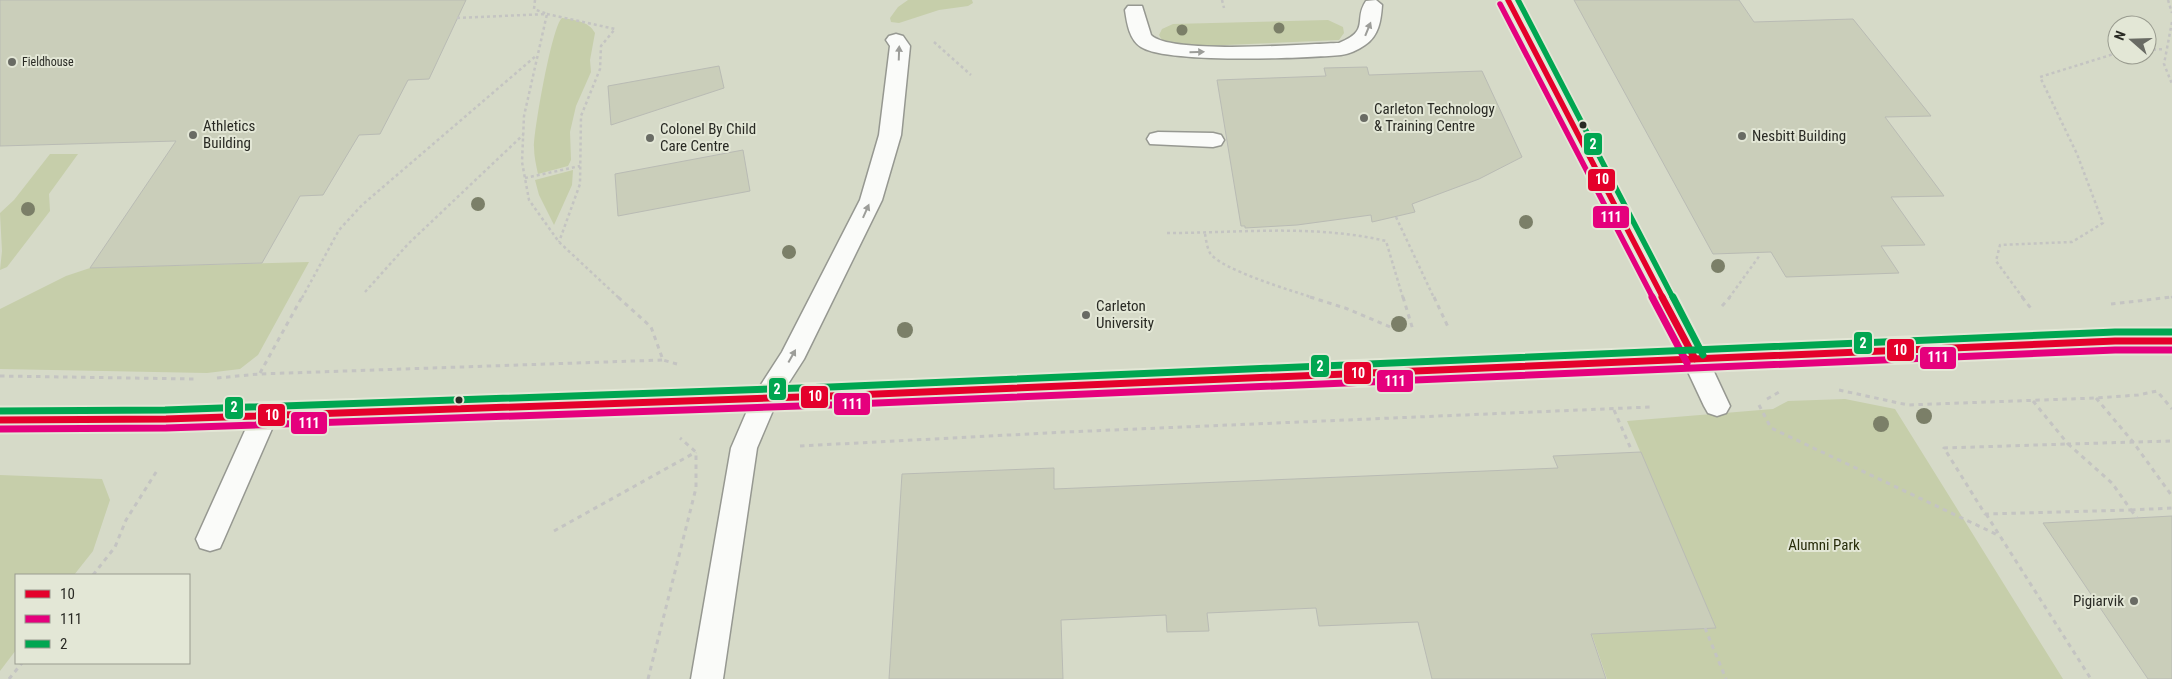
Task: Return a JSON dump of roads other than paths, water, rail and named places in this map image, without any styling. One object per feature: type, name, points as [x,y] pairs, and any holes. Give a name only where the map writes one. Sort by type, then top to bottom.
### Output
[{"type":"street","points":[[1508,0],[1695,359]]},
{"type":"street","points":[[0,420],[116,422],[1695,359],[2115,340],[2172,341]]},
{"type":"lane","points":[[1135,10],[1138,32],[1150,45],[1178,52],[1342,49],[1361,42],[1370,28],[1373,5]]},
{"type":"lane","points":[[707,679],[744,448],[766,397],[791,359],[871,200],[890,135],[900,46],[896,40]]},
{"type":"lane","points":[[1158,139],[1213,140]]},
{"type":"lane","points":[[1695,359],[1717,406]]},
{"type":"lane","points":[[210,539],[265,415]]},
{"type":"place","name":"Fieldhouse","points":[[12,62]]},
{"type":"place","name":"Carleton Technology & Training Centre","points":[[1364,118]]},
{"type":"place","name":"Athletics Building","points":[[193,135]]},
{"type":"place","name":"Nesbitt Building","points":[[1742,136]]},
{"type":"place","name":"Colonel By Child Care Centre","points":[[650,138]]},
{"type":"place","name":"Carleton University","points":[[1086,315]]},
{"type":"place","name":"Pigiarvik","points":[[2134,601]]},
{"type":"park label","name":"Alumni Park","points":[[1824,545]]}]
